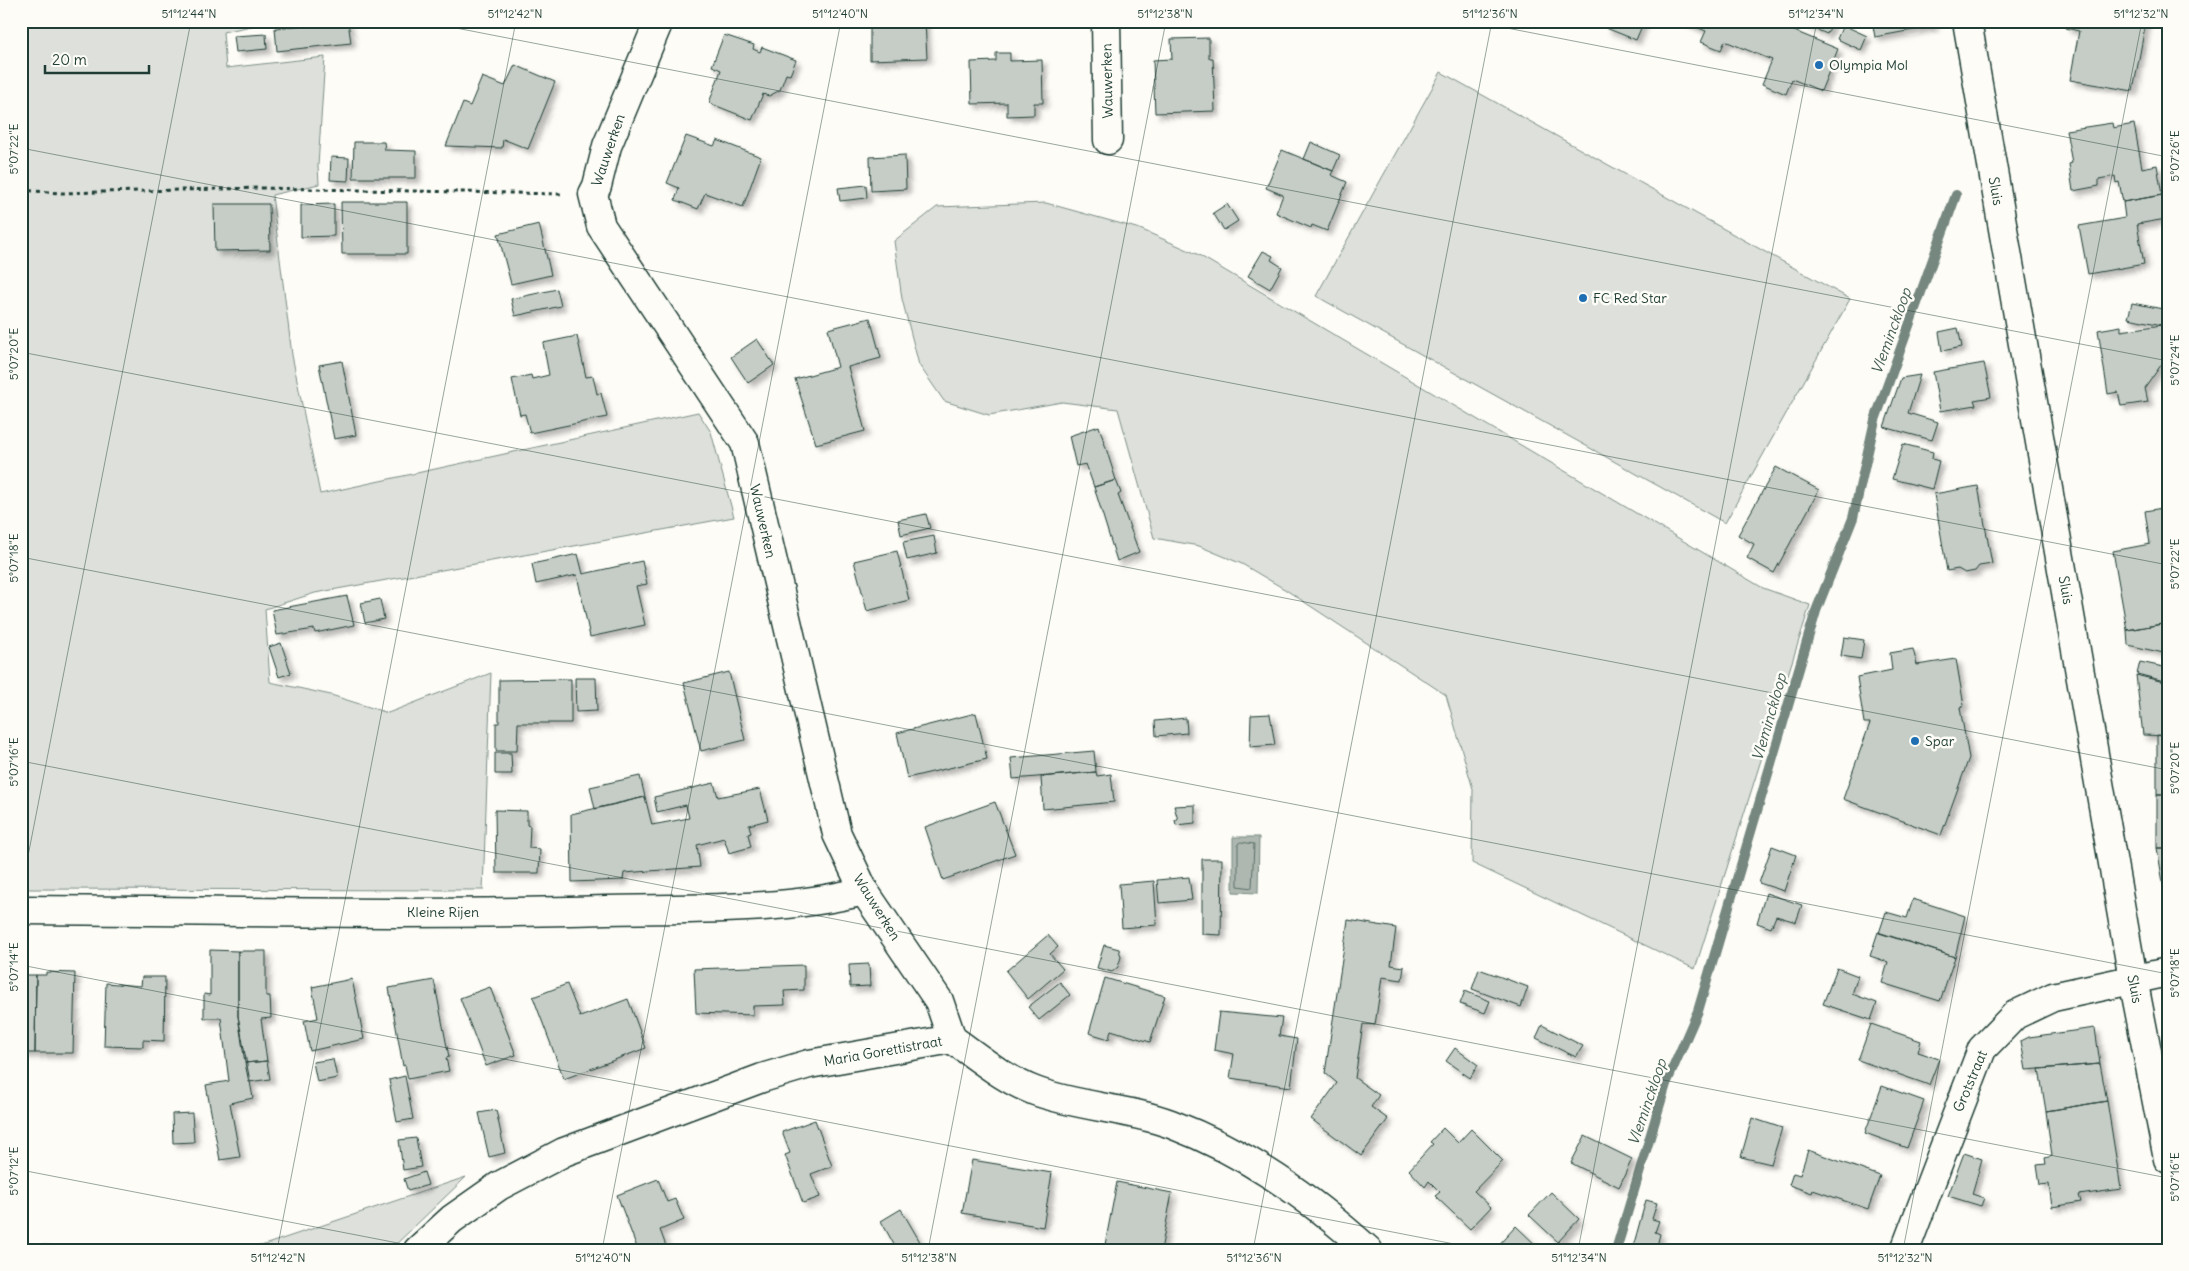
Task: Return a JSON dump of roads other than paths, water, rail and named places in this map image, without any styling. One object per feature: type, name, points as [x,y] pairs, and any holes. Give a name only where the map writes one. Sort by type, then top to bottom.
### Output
[{"type":"street","name":"Wauwerken","points":[[659,21],[607,146],[597,186],[593,194],[600,226],[745,443],[837,834],[864,891],[939,1001],[952,1039]]},
{"type":"street","name":"Wauwerken","points":[[1106,21],[1108,140]]},
{"type":"street","name":"Sluis","points":[[1967,21],[2133,978],[2168,1159]]},
{"type":"street","name":"Kleine Rijen","points":[[21,910],[531,912],[726,907],[825,901],[864,891]]},
{"type":"street","name":"Grotstraat","points":[[1905,1250],[1982,1049],[2015,1016],[2053,997],[2133,978],[2168,972]]},
{"type":"street","name":"Maria Gorettistraat","points":[[418,1250],[452,1219],[500,1186],[564,1152],[762,1078],[809,1064],[952,1039],[1008,1079],[1036,1091],[1170,1124],[1224,1147],[1278,1178],[1368,1250]]},
{"type":"water","points":[[1233,837],[1259,837],[1258,893],[1233,892]]},
{"type":"waterway","name":"Vleminckloop","points":[[1616,1250],[1666,1084],[1698,1011],[1816,611],[1853,518],[1875,420],[1956,195]]},
{"type":"place","name":"Olympia Mol","points":[[1819,65]]},
{"type":"place","name":"FC Red Star","points":[[1583,298]]},
{"type":"place","name":"Spar","points":[[1915,741]]}]
